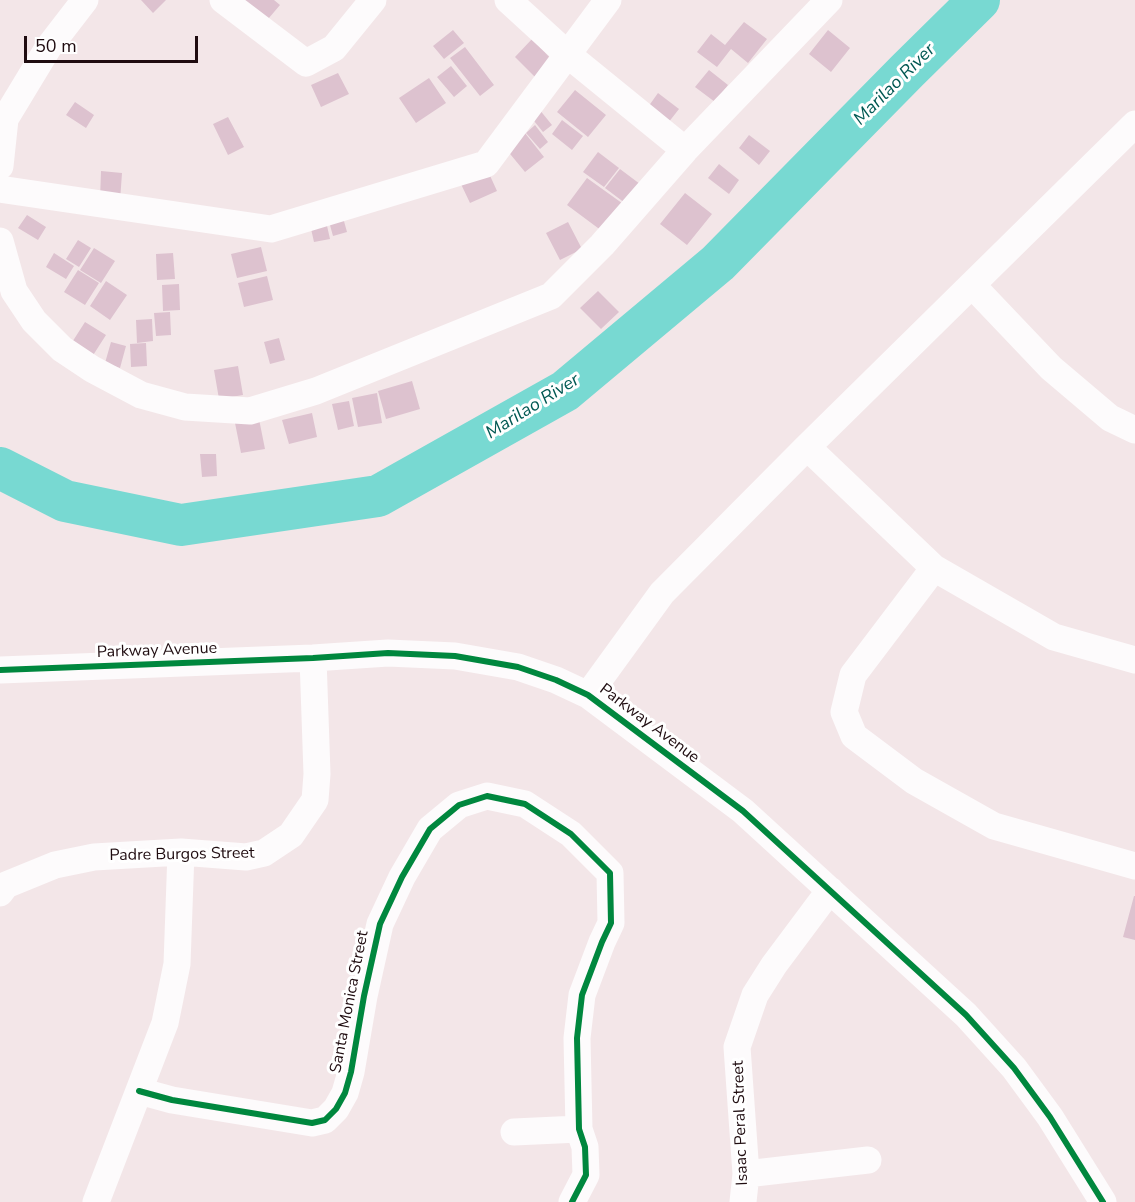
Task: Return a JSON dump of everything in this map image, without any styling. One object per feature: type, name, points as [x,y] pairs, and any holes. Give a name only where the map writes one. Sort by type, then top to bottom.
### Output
[{"type":"street","points":[[0,166],[5,119],[48,48],[85,0]]},
{"type":"street","points":[[223,0],[306,63],[334,48],[373,0]]},
{"type":"street","points":[[508,0],[567,54],[685,150]]},
{"type":"street","points":[[0,189],[271,229],[486,164],[608,0]]},
{"type":"street","points":[[0,241],[14,291],[34,321],[62,349],[92,369],[141,395],[185,407],[250,411],[316,391],[551,296],[602,245],[685,150],[829,0]]},
{"type":"street","points":[[588,695],[662,592],[1135,124]]},
{"type":"street","points":[[972,285],[1051,368],[1110,418],[1135,430]]},
{"type":"street","points":[[807,447],[934,568],[1054,637],[1135,660]]},
{"type":"street","points":[[934,568],[853,675],[843,712],[854,736],[914,782],[994,826],[1135,866]]},
{"type":"street","name":"Parkway Avenue","points":[[0,670],[388,653],[455,656],[536,672],[588,695],[743,811],[966,1015],[1014,1068],[1050,1117],[1103,1202]]},
{"type":"street","name":"Padre Burgos Street","points":[[0,893],[6,885],[55,865],[94,857],[181,852],[246,857],[264,853],[291,835],[315,800],[317,774],[312,658]]},
{"type":"street","name":"Santa Monica Street","points":[[139,1091],[172,1100],[312,1123],[325,1120],[336,1109],[345,1093],[351,1072],[364,996],[380,924],[402,877],[430,829],[459,805],[487,796],[525,804],[571,834],[610,873],[611,923],[582,995],[576,1038],[579,1129],[585,1147],[586,1175],[572,1202]]},
{"type":"street","points":[[96,1202],[165,1023],[177,964],[181,852]]},
{"type":"street","name":"Isaac Peral Street","points":[[743,1202],[746,1174],[737,1047],[755,995],[774,965],[830,890]]},
{"type":"street","points":[[514,1132],[579,1129]]},
{"type":"street","points":[[746,1174],[868,1160]]},
{"type":"building","points":[[141,0],[166,0],[153,13]]},
{"type":"building","points":[[241,0],[274,0],[280,5],[263,25]]},
{"type":"building","points":[[744,22],[767,39],[748,63],[731,49],[717,67],[697,52],[711,34],[725,45]]},
{"type":"building","points":[[453,30],[464,43],[444,59],[433,46]]},
{"type":"building","points":[[828,30],[850,48],[831,72],[809,54]]},
{"type":"building","points":[[532,39],[553,61],[536,78],[515,57]]},
{"type":"building","points":[[465,47],[494,85],[480,96],[450,58]]},
{"type":"building","points":[[451,66],[467,86],[454,97],[437,77]]},
{"type":"building","points":[[709,70],[728,85],[715,102],[695,87]]},
{"type":"building","points":[[338,73],[349,94],[321,107],[311,85]]},
{"type":"building","points":[[429,78],[446,103],[416,123],[399,98]]},
{"type":"building","points":[[575,90],[606,115],[588,137],[557,112]]},
{"type":"building","points":[[658,93],[679,109],[668,123],[648,107]]},
{"type":"building","points":[[75,102],[94,115],[86,128],[66,115]]},
{"type":"building","points":[[539,109],[552,125],[543,132],[530,116]]},
{"type":"building","points":[[228,117],[244,147],[228,155],[213,124]]},
{"type":"building","points":[[562,120],[583,136],[572,150],[552,134]]},
{"type":"building","points":[[535,125],[548,142],[540,149],[526,133]]},
{"type":"building","points":[[525,133],[544,157],[525,172],[506,149]]},
{"type":"building","points":[[749,135],[770,151],[759,165],[739,148]]},
{"type":"building","points":[[598,152],[619,168],[604,187],[583,172]]},
{"type":"building","points":[[719,164],[739,180],[729,194],[708,178]]},
{"type":"building","points":[[487,169],[497,191],[470,203],[460,182]]},
{"type":"building","points":[[620,169],[644,187],[629,206],[605,188]]},
{"type":"building","points":[[101,171],[122,173],[120,201],[100,200]]},
{"type":"building","points":[[587,178],[626,206],[606,234],[567,205]]},
{"type":"building","points":[[685,193],[712,214],[687,245],[660,224]]},
{"type":"building","points":[[342,214],[347,232],[333,236],[328,218]]},
{"type":"building","points":[[27,215],[46,227],[38,240],[18,228]]},
{"type":"building","points":[[325,217],[330,239],[314,242],[309,220]]},
{"type":"building","points":[[568,222],[582,249],[560,260],[546,233]]},
{"type":"building","points":[[78,240],[91,248],[79,267],[66,259]]},
{"type":"building","points":[[261,247],[267,271],[237,278],[231,254]]},
{"type":"building","points":[[94,248],[115,261],[101,283],[80,270]]},
{"type":"building","points":[[54,253],[74,266],[66,279],[46,267]]},
{"type":"building","points":[[173,253],[175,279],[157,280],[156,254]]},
{"type":"building","points":[[78,270],[99,283],[85,305],[64,292]]},
{"type":"building","points":[[267,276],[273,300],[244,307],[238,283]]},
{"type":"building","points":[[106,281],[127,295],[110,320],[90,306]]},
{"type":"building","points":[[179,284],[180,310],[163,311],[162,285]]},
{"type":"building","points":[[598,291],[619,312],[601,329],[580,308]]},
{"type":"building","points":[[170,312],[171,335],[156,336],[154,313]]},
{"type":"building","points":[[152,319],[153,341],[137,343],[136,320]]},
{"type":"building","points":[[85,322],[106,335],[90,360],[69,347]]},
{"type":"building","points":[[279,338],[285,360],[270,364],[264,342]]},
{"type":"building","points":[[111,342],[126,346],[120,368],[105,363]]},
{"type":"building","points":[[146,343],[147,366],[131,367],[130,344]]},
{"type":"building","points":[[238,366],[243,395],[219,399],[214,370]]},
{"type":"building","points":[[412,381],[420,409],[386,419],[378,391]]},
{"type":"building","points":[[377,393],[382,423],[358,427],[352,398]]},
{"type":"building","points":[[349,401],[354,426],[338,430],[332,404]]},
{"type":"building","points":[[312,413],[317,437],[289,444],[282,420]]},
{"type":"building","points":[[259,419],[265,449],[241,453],[235,423]]},
{"type":"building","points":[[200,454],[216,454],[217,476],[202,477]]},
{"type":"building","points":[[1135,896],[1135,940],[1123,937]]},
{"type":"waterway","name":"Marilao River","points":[[0,468],[65,501],[181,525],[378,496],[565,391],[718,263],[979,0]]},
{"type":"cycle path","points":[[0,670],[388,653],[455,656],[518,667],[556,680],[588,695],[743,811],[966,1015],[1014,1068],[1050,1117],[1103,1202]]},
{"type":"cycle path","points":[[139,1091],[172,1100],[312,1123],[325,1120],[336,1109],[345,1093],[351,1072],[364,996],[380,924],[402,877],[430,829],[459,805],[487,796],[525,804],[571,834],[610,873],[611,923],[582,995],[577,1038],[579,1129],[585,1147],[586,1175],[572,1202]]}]
